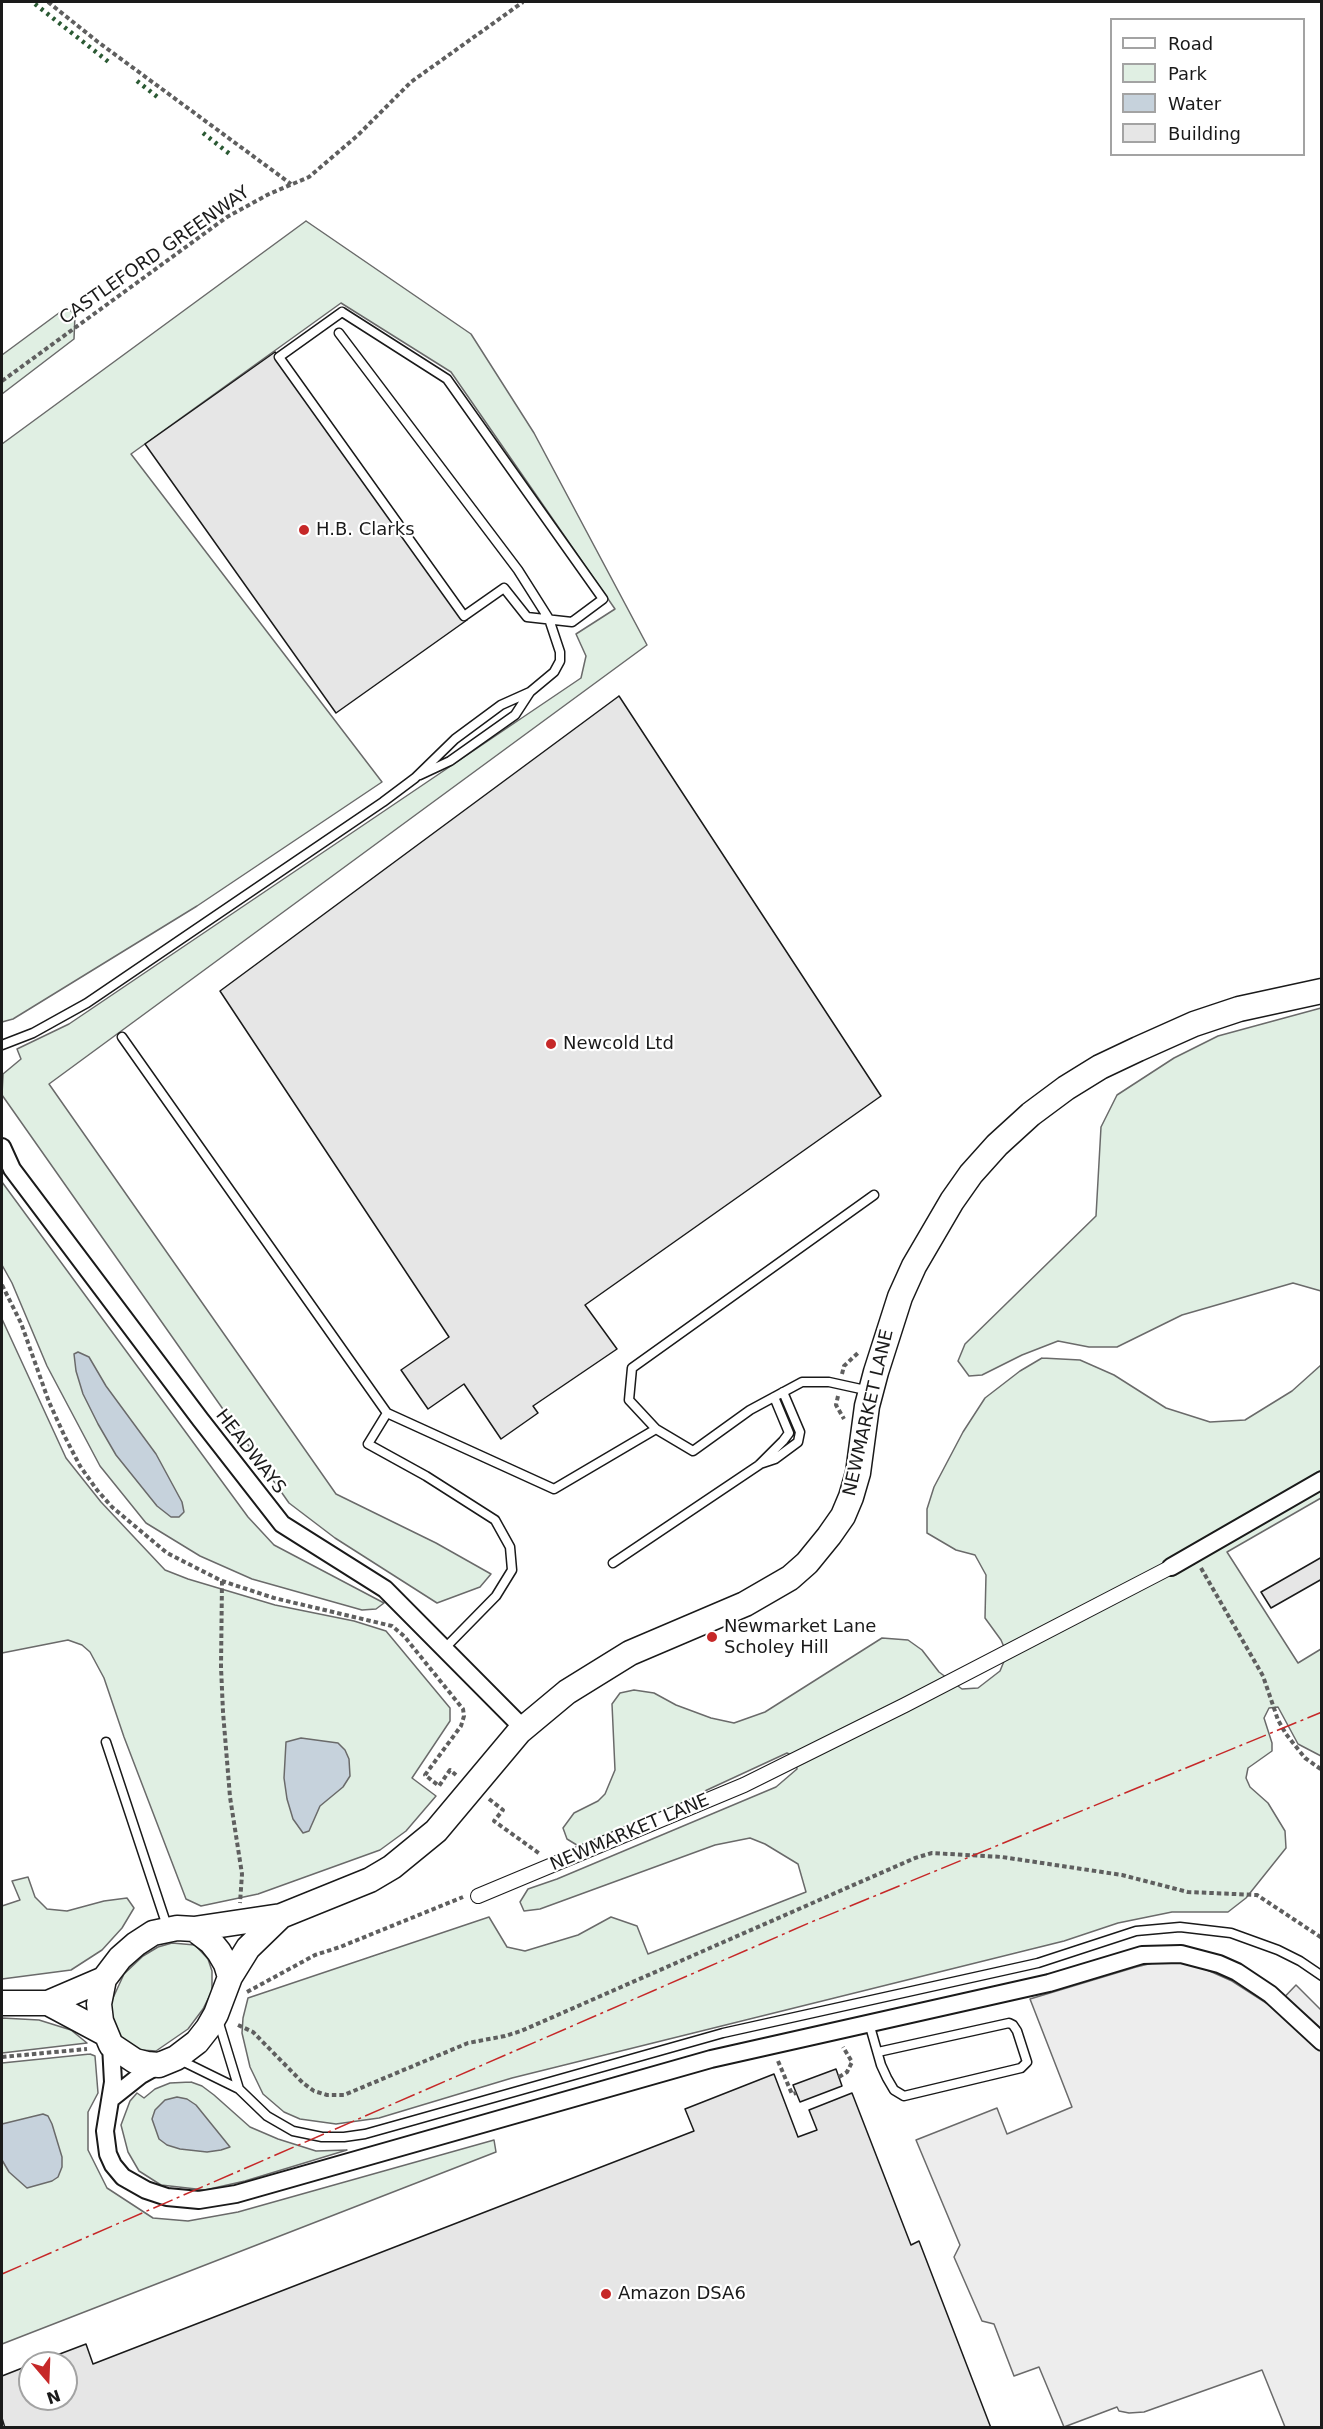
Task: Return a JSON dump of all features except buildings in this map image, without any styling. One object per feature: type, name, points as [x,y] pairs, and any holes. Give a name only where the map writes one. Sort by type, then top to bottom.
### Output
[{"type":"main road","name":"NEWMARKET LANE","points":[[2,2003],[48,2003],[104,1978],[120,1958],[136,1944],[153,1934],[168,1930],[194,1929],[281,1916],[363,1884],[392,1867],[436,1832],[496,1757],[523,1728],[567,1692],[602,1669],[654,1642],[746,1604],[790,1578],[807,1563],[834,1530],[851,1497],[858,1473],[871,1391],[900,1297],[933,1229],[971,1174],[997,1145],[1031,1114],[1100,1067],[1194,1024],[1239,1009],[1322,991]]},
{"type":"main road","name":"NEWMARKET LANE","points":[[48,2003],[135,2061],[168,2062],[197,2042],[238,1984],[248,1948],[281,1916]]},
{"type":"main road","points":[[194,1929],[219,1952],[238,1984]]},
{"type":"main road","points":[[104,1978],[99,2004],[104,2042]]},
{"type":"street","name":"HEADWAYS","points":[[2,1147],[19,1178],[282,1524],[385,1589],[523,1728]]},
{"type":"street","name":"NEWMARKET LANE","points":[[478,1896],[708,1801],[785,1765],[1172,1567],[1322,1480]]},
{"type":"street","points":[[104,2042],[113,2082],[112,2098],[106,2120],[105,2142],[113,2165],[123,2176],[146,2190],[167,2197],[200,2200],[218,2199],[711,2059],[1049,1983],[1142,1955],[1181,1954],[1219,1964],[1253,1981],[1322,2042]]},
{"type":"street","points":[[112,2098],[141,2075],[168,2062]]},
{"type":"lane","points":[[342,312],[447,379],[603,599],[572,622],[549,619],[527,617],[504,588],[464,616],[279,357],[342,312]]},
{"type":"lane","points":[[339,333],[518,570],[549,619],[556,635],[560,661],[554,672],[530,692],[501,705],[454,739],[415,778]]},
{"type":"lane","points":[[2,1045],[33,1033],[87,1003],[272,879],[415,778],[450,761],[515,715],[530,692]]},
{"type":"lane","points":[[122,1037],[387,1413],[554,1490],[656,1429]]},
{"type":"lane","points":[[871,1391],[829,1382],[802,1382],[750,1410],[693,1451],[656,1429],[629,1400],[632,1368],[874,1195]]},
{"type":"lane","points":[[759,1465],[775,1460],[798,1442],[800,1432],[783,1392]]},
{"type":"lane","points":[[613,1563],[759,1465],[789,1433],[774,1397]]},
{"type":"lane","points":[[387,1413],[368,1444],[426,1476],[495,1520],[510,1547],[512,1570],[496,1596],[444,1649]]},
{"type":"lane","points":[[106,1742],[168,1930]]},
{"type":"lane","points":[[168,2062],[239,2089],[267,2116],[293,2131],[322,2137],[365,2134],[723,2033],[1038,1964],[1121,1935],[1154,1929],[1204,1928],[1232,1933],[1300,1960],[1322,1976]]},
{"type":"lane","points":[[216,2014],[239,2089]]},
{"type":"lane","points":[[869,2023],[878,2052],[892,2086],[904,2096],[1021,2068],[1027,2062],[1017,2031],[1009,2023],[878,2052]]},
{"type":"path","points":[[48,2],[98,42],[291,184]]},
{"type":"path","name":"CASTLEFORD GREENWAY","points":[[2,381],[227,217],[269,194],[309,177],[330,161],[411,82],[523,2]]},
{"type":"path","points":[[2,1285],[21,1323],[49,1402],[65,1437],[80,1467],[112,1507],[167,1552],[222,1581],[273,1598],[392,1626],[404,1636],[453,1695],[464,1714],[461,1726],[425,1775],[439,1786],[450,1770],[459,1777]]},
{"type":"path","points":[[1193,1555],[1263,1676],[1278,1720],[1286,1734],[1305,1758],[1321,1771]]},
{"type":"path","points":[[222,1581],[222,1689],[230,1797],[242,1874],[239,1911]]},
{"type":"path","points":[[485,1796],[503,1810],[495,1821],[555,1864]]},
{"type":"path","points":[[238,2025],[253,2032],[303,2083],[314,2091],[327,2095],[344,2095],[459,2046],[521,2031],[904,1863],[932,1853],[1002,1857],[1122,1875],[1188,1892],[1257,1895],[1322,1938]]},
{"type":"path","points":[[238,1984],[340,1947],[468,1895],[478,1896]]},
{"type":"path","points":[[2,2057],[104,2042]]},
{"type":"path","points":[[776,2058],[790,2091],[792,2094],[796,2093]]},
{"type":"green space","points":[[306,221],[471,334],[534,433],[647,645],[49,1084],[336,1494],[436,1543],[491,1574],[480,1587],[437,1603],[335,1538],[289,1503],[2,1095],[3,1074],[21,1059],[17,1049],[69,1024],[581,678],[586,656],[576,634],[615,609],[451,372],[341,303],[131,454],[382,782],[197,906],[13,1019],[2,1022],[2,444]]},
{"type":"green space","points":[[67,307],[75,315],[74,339],[2,394],[2,355]]},
{"type":"green space","points":[[1321,1008],[1321,1291],[1293,1283],[1182,1315],[1117,1347],[1089,1347],[1058,1341],[1022,1355],[982,1375],[969,1376],[958,1361],[965,1344],[1096,1216],[1101,1127],[1117,1095],[1174,1058],[1218,1036]]},
{"type":"green space","points":[[2,1182],[248,1517],[274,1545],[384,1603],[376,1609],[362,1610],[252,1579],[200,1556],[146,1523],[100,1466],[47,1366],[12,1283],[2,1265]]},
{"type":"green space","points":[[2,1319],[66,1458],[101,1502],[165,1570],[275,1605],[354,1621],[386,1631],[450,1708],[450,1721],[412,1778],[436,1796],[406,1831],[380,1850],[258,1894],[201,1906],[186,1899],[104,1678],[90,1652],[82,1645],[68,1640],[2,1653]]},
{"type":"green space","points":[[1042,1358],[1080,1360],[1114,1375],[1166,1408],[1210,1422],[1245,1420],[1292,1391],[1321,1365],[1321,1498],[1227,1552],[1298,1663],[1321,1649],[1321,1756],[1298,1744],[1278,1707],[1269,1708],[1264,1718],[1272,1743],[1272,1751],[1248,1768],[1246,1778],[1250,1787],[1268,1803],[1285,1831],[1286,1848],[1246,1898],[1228,1912],[1172,1912],[1118,1923],[1064,1941],[512,2078],[379,2118],[336,2124],[300,2119],[284,2112],[263,2094],[250,2067],[242,2033],[248,1998],[489,1917],[507,1947],[525,1951],[578,1935],[611,1917],[637,1926],[648,1954],[806,1892],[798,1864],[765,1844],[750,1838],[715,1845],[540,1909],[524,1911],[520,1902],[528,1889],[776,1787],[797,1769],[795,1757],[787,1753],[707,1790],[602,1846],[585,1850],[567,1839],[563,1828],[574,1813],[598,1801],[605,1794],[615,1770],[612,1704],[620,1693],[634,1690],[654,1693],[676,1705],[711,1718],[734,1723],[765,1712],[882,1638],[908,1640],[922,1650],[939,1672],[962,1689],[978,1688],[1000,1671],[1007,1654],[1001,1640],[985,1618],[986,1575],[975,1555],[956,1550],[927,1533],[927,1509],[934,1487],[963,1432],[985,1398],[1020,1371]]},
{"type":"green space","points":[[28,1877],[35,1897],[47,1909],[67,1911],[104,1901],[127,1898],[134,1908],[122,1928],[102,1950],[71,1970],[2,1979],[2,1906],[20,1900],[12,1881]]},
{"type":"green space","points":[[172,1943],[195,1945],[208,1959],[212,1971],[212,1991],[203,2009],[188,2029],[156,2051],[141,2050],[114,2039],[107,2011],[124,1974],[143,1956],[158,1947]]},
{"type":"green space","points":[[2,2018],[39,2020],[71,2030],[87,2043],[2,2053]]},
{"type":"green space","points":[[90,2054],[95,2056],[98,2093],[88,2112],[88,2150],[107,2188],[153,2218],[188,2221],[238,2212],[494,2140],[496,2152],[2,2344],[2,2063]]},
{"type":"green space","points":[[191,2082],[202,2086],[214,2095],[250,2127],[316,2151],[347,2150],[245,2181],[205,2190],[161,2185],[139,2171],[128,2152],[121,2125],[130,2101],[137,2093],[144,2098],[155,2089],[170,2083]]},
{"type":"shaded area","points":[[1174,1961],[1205,1969],[1232,1981],[1274,2008],[1296,1985],[1321,2010],[1321,2427],[1285,2427],[1262,2370],[1144,2412],[1129,2413],[1119,2411],[1117,2407],[1064,2427],[1039,2367],[1014,2376],[994,2324],[982,2321],[954,2257],[960,2245],[916,2140],[997,2108],[1007,2134],[1072,2107],[1030,1999],[1136,1967]]},
{"type":"water","points":[[78,1352],[89,1357],[106,1386],[156,1454],[182,1502],[184,1512],[179,1517],[171,1517],[157,1506],[116,1455],[83,1394],[76,1371],[74,1354]]},
{"type":"water","points":[[301,1738],[338,1743],[345,1750],[349,1759],[350,1776],[343,1787],[320,1806],[309,1831],[303,1833],[293,1819],[284,1778],[286,1742]]},
{"type":"water","points":[[177,2097],[187,2099],[196,2105],[230,2147],[207,2152],[180,2149],[167,2145],[159,2139],[152,2119],[155,2110],[165,2100]]},
{"type":"water","points":[[43,2114],[48,2116],[52,2124],[62,2157],[62,2167],[58,2177],[52,2181],[27,2188],[9,2172],[2,2160],[2,2124]]},
{"type":"hedge","points":[[35,4],[110,63]]},
{"type":"hedge","points":[[137,81],[160,99]]},
{"type":"hedge","points":[[203,133],[231,155]]},
{"type":"power","points":[[2,2274],[809,1923],[1322,1712]]},
{"type":"place","name":"H.B. Clarks","points":[[304,530]]},
{"type":"place","name":"Newcold Ltd","points":[[551,1044]]},
{"type":"place","name":"Newmarket Lane Scholey Hill","points":[[712,1637]]},
{"type":"place","name":"Amazon DSA6","points":[[606,2294]]}]
